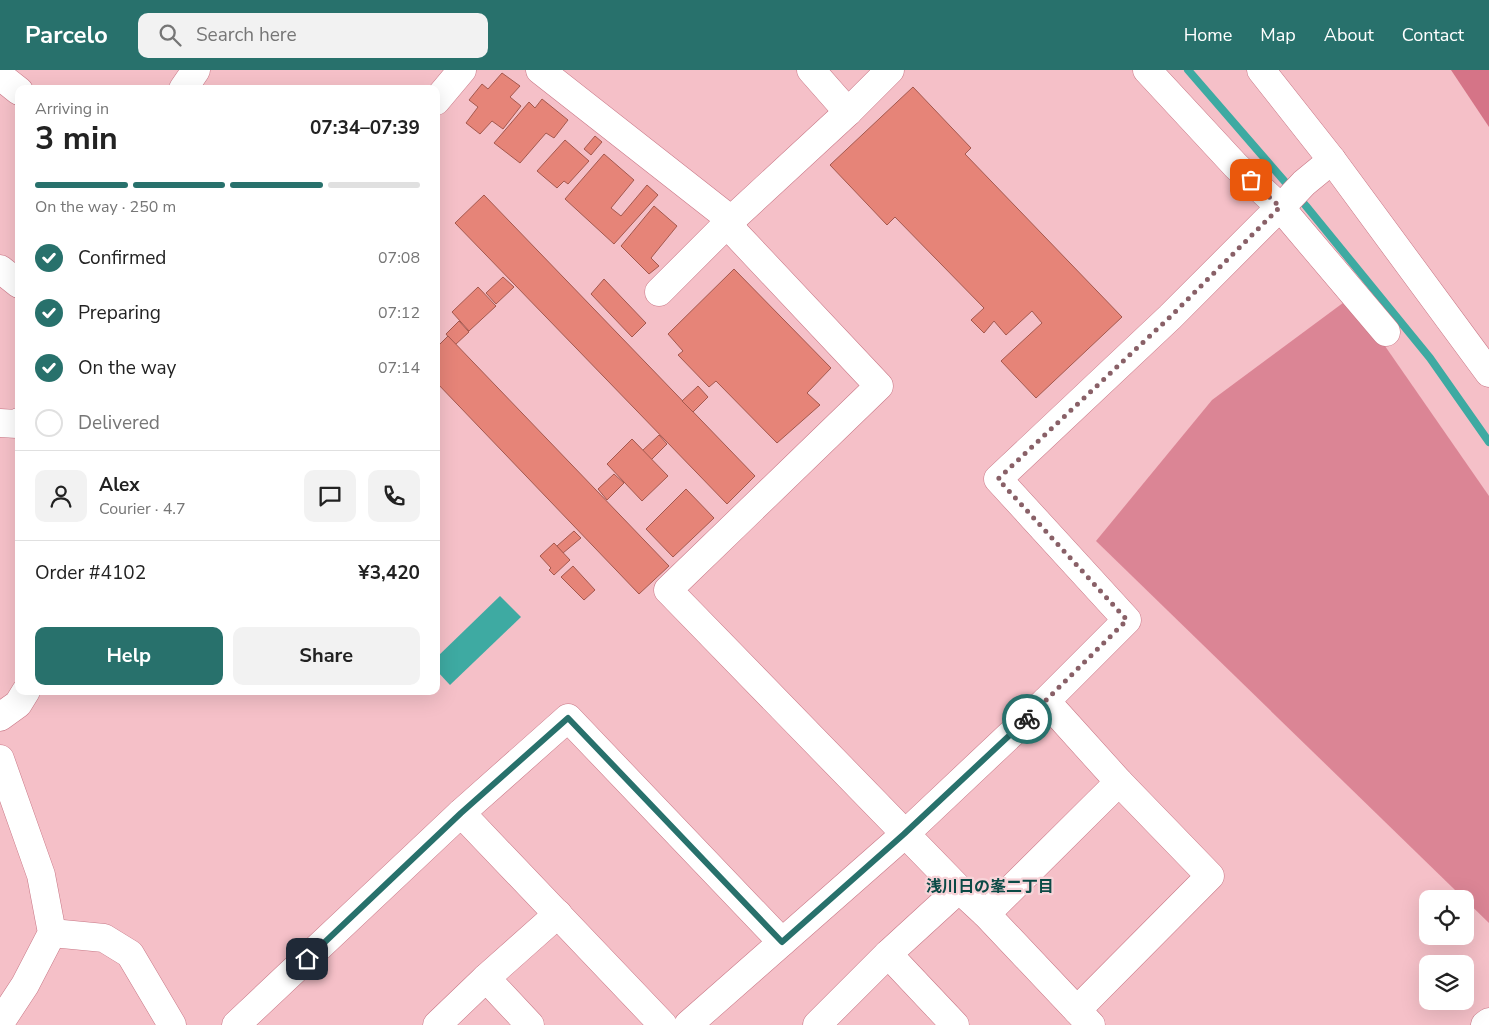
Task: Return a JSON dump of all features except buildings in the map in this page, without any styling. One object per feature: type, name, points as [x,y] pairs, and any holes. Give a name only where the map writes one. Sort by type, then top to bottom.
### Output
[{"type":"street","points":[[187,85],[196,70]]},
{"type":"street","points":[[204,70],[209,85]]},
{"type":"street","points":[[440,96],[462,70]]},
{"type":"street","points":[[540,70],[722,212],[736,234],[879,386],[668,590],[904,834],[986,914],[1084,1018],[1210,876],[1119,782],[1046,701]]},
{"type":"street","points":[[811,70],[848,112]]},
{"type":"street","points":[[659,292],[729,222],[848,112],[890,70]]},
{"type":"street","points":[[1147,70],[1236,166],[1290,197],[1386,332]]},
{"type":"street","points":[[1261,70],[1332,160],[1489,373]]},
{"type":"street","points":[[0,76],[15,88]]},
{"type":"street","points":[[688,1025],[904,834],[1046,701],[1127,620],[998,479],[1170,317],[1290,197],[1332,160]]},
{"type":"street","points":[[0,269],[15,281]]},
{"type":"street","points":[[0,424],[15,424]]},
{"type":"street","points":[[0,717],[18,704],[24,695]]},
{"type":"street","points":[[236,1025],[461,813],[568,718],[782,942]]},
{"type":"street","points":[[0,759],[41,875],[52,933],[25,985],[0,1023]]},
{"type":"street","points":[[986,914],[1119,782]]},
{"type":"street","points":[[461,813],[663,1025]]},
{"type":"street","points":[[824,1023],[888,954],[959,889]]},
{"type":"street","points":[[437,1025],[486,978],[558,914]]},
{"type":"street","points":[[52,933],[104,938],[130,954],[172,1025]]},
{"type":"street","points":[[888,954],[955,1025]]},
{"type":"street","points":[[486,978],[530,1025]]},
{"type":"street","points":[[1486,1025],[1489,1022]]},
{"type":"shaded area","points":[[1451,70],[1489,70],[1489,127]]},
{"type":"shaded area","points":[[1351,297],[1489,496],[1489,923],[1474,908],[1474,890],[1455,890],[1096,541],[1212,400]]},
{"type":"water","points":[[500,596],[521,617],[450,685],[440,674],[440,654]]},
{"type":"waterway","points":[[1188,70],[1306,206],[1430,358],[1489,442]]},
{"type":"way so far","points":[[1027,719],[1127,620],[998,479],[1170,317],[1280,207],[1251,180]]},
{"type":"district","name":"浅川日の峯二丁目","points":[[990,887]]},
{"type":"route","points":[[307,959],[461,813],[568,718],[782,942],[904,834],[1027,719]]}]
